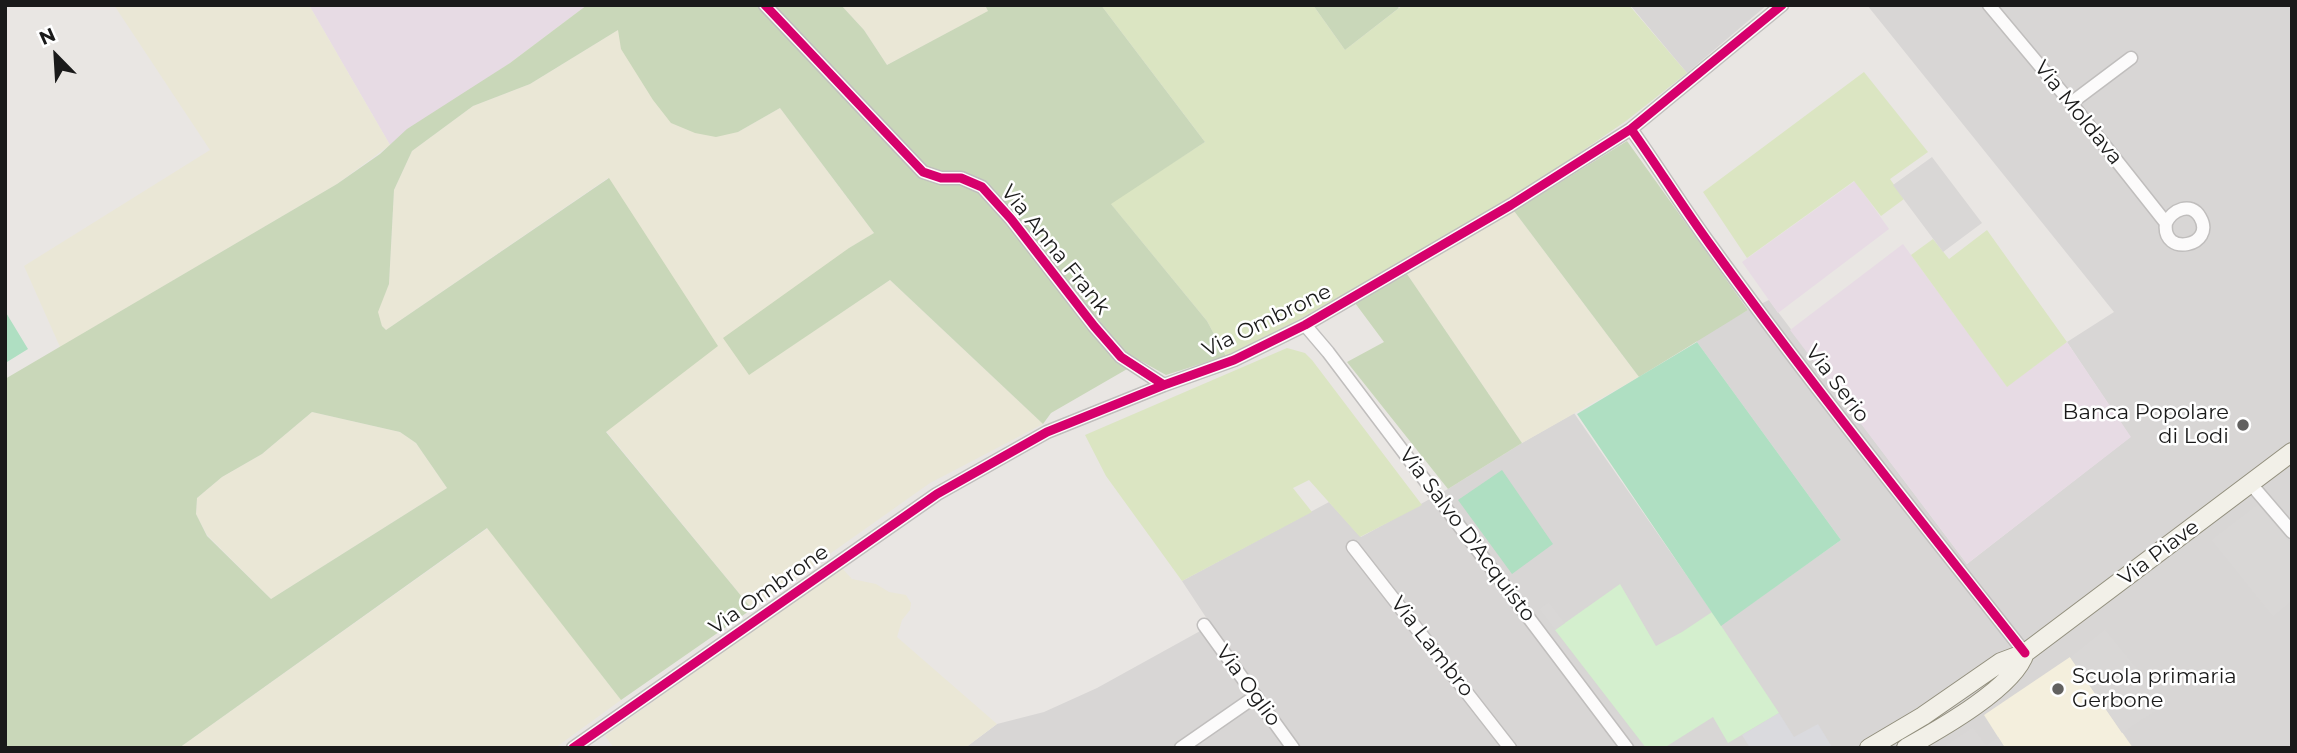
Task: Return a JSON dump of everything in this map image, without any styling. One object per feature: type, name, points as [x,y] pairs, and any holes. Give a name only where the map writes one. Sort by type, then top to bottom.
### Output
[{"type":"street","name":"Via Anna Frank","points":[[765,5],[923,172],[941,178],[961,178],[982,187],[1121,356],[1164,385]]},
{"type":"street","name":"Via Ombrone","points":[[573,748],[937,494],[1046,432],[1234,360],[1305,325],[1511,205],[1631,130],[1782,5]]},
{"type":"street","name":"Via Moldava","points":[[1989,5],[2071,103],[2165,223]]},
{"type":"street","points":[[2071,103],[2130,58]]},
{"type":"street","name":"Via Serio","points":[[1631,130],[1773,330],[1888,481],[2025,653]]},
{"type":"street","name":"Via Salvo D'Acquisto","points":[[1305,325],[1447,507],[1627,748]]},
{"type":"street","name":"Via Piave","points":[[1869,748],[1923,716],[2007,658],[2025,653],[2292,452]]},
{"type":"street","points":[[2250,483],[2292,532]]},
{"type":"street","name":"Via Lambro","points":[[1353,547],[1510,748]]},
{"type":"street","name":"Via Oglio","points":[[1204,625],[1293,748]]},
{"type":"street","name":"Via Piave","points":[[1906,748],[1979,703],[2018,666],[2025,653]]},
{"type":"street","points":[[1181,748],[1256,696]]},
{"type":"shaded area","points":[[114,5],[309,5],[390,145],[337,184],[60,347],[24,266],[210,150]]},
{"type":"shaded area","points":[[309,5],[587,5],[510,63],[390,145]]},
{"type":"shaded area","points":[[841,5],[985,5],[989,11],[887,65],[864,30]]},
{"type":"shaded area","points":[[1630,5],[1767,5],[1687,73]]},
{"type":"shaded area","points":[[1867,5],[2292,5],[2292,748],[965,748],[997,724],[1044,712],[1097,688],[1211,625],[1182,581],[1329,502],[1361,537],[1448,489],[1574,413],[1721,625],[1841,540],[1697,342],[1713,330],[1769,300],[1967,564],[2130,437],[2067,342],[2114,312]]},
{"type":"shaded area","points":[[618,30],[738,132],[780,108],[874,233],[849,248],[749,374],[890,280],[1043,424],[930,483],[752,609],[606,431],[608,178],[386,330],[377,312],[389,284],[394,190],[412,151],[473,106],[530,84]]},
{"type":"shaded area","points":[[1932,157],[1982,223],[1943,252],[1893,185]]},
{"type":"shaded area","points":[[1855,181],[1889,229],[1778,313],[1742,262]]},
{"type":"shaded area","points":[[1514,211],[1639,377],[1522,443],[1407,274]]},
{"type":"shaded area","points":[[1903,244],[2007,386],[2067,342],[2131,437],[1967,564],[1790,330]]},
{"type":"shaded area","points":[[312,412],[400,432],[416,443],[447,488],[271,599],[207,535],[196,514],[197,498],[222,477],[262,454]]},
{"type":"shaded area","points":[[2258,504],[2292,544],[2292,601],[2273,617],[2211,540]]},
{"type":"shaded area","points":[[488,528],[621,700],[555,748],[179,748]]},
{"type":"shaded area","points":[[841,567],[852,579],[906,595],[911,603],[910,610],[902,620],[897,637],[997,724],[965,748],[614,748],[605,736]]},
{"type":"shaded area","points":[[1549,602],[1565,623],[1555,630],[1539,609]]},
{"type":"shaded area","points":[[2105,629],[2166,704],[2122,733],[2070,657]]},
{"type":"shaded area","name":"Scuola primaria Gerbone","points":[[2070,657],[2133,748],[2005,748],[1984,715]]},
{"type":"shaded area","points":[[1779,713],[1794,737],[1818,724],[1832,747],[1750,748],[1742,735]]},
{"type":"shaded area","points":[[1973,727],[1986,745],[1998,737],[2005,748],[1942,748]]},
{"type":"green space","points":[[587,5],[841,5],[864,30],[887,65],[988,11],[985,5],[1101,5],[1205,142],[1111,204],[1207,321],[1226,356],[1166,375],[1141,361],[1051,413],[1043,424],[890,280],[749,375],[723,338],[874,233],[780,108],[738,132],[716,137],[695,133],[671,123],[621,49],[618,30],[530,84],[473,106],[412,151],[394,190],[389,284],[378,312],[386,330],[609,178],[718,346],[606,432],[752,609],[621,700],[487,528],[179,748],[5,748],[5,379],[337,184],[380,154],[407,129],[510,63]],"holes":[[[312,412],[400,432],[416,443],[447,488],[271,599],[207,536],[196,514],[197,498],[222,477],[262,454]]]},
{"type":"green space","points":[[1101,5],[1313,5],[1345,50],[1403,5],[1629,5],[1687,73],[1626,121],[1509,201],[1300,319],[1226,356],[1207,321],[1110,203],[1205,142]]},
{"type":"green space","points":[[1313,5],[1396,5],[1399,8],[1345,50]]},
{"type":"green space","points":[[1864,72],[1928,152],[1890,179],[1904,199],[1881,216],[1854,181],[1747,258],[1703,192]]},
{"type":"green space","points":[[1627,141],[1748,310],[1639,377],[1514,211]]},
{"type":"green space","points":[[1987,230],[2067,342],[2007,387],[1911,255],[1933,239],[1949,259]]},
{"type":"green space","points":[[1407,274],[1522,443],[1448,489],[1347,362],[1384,342],[1355,303]]},
{"type":"green space","points":[[5,311],[28,349],[7,362],[5,359]]},
{"type":"green space","points":[[1697,342],[1841,540],[1721,626],[1577,414]]},
{"type":"green space","points":[[1287,348],[1305,353],[1312,360],[1422,505],[1360,537],[1309,480],[1293,488],[1312,512],[1182,581],[1106,476],[1085,435]]},
{"type":"green space","points":[[1502,470],[1553,544],[1512,574],[1458,500]]},
{"type":"green space","points":[[1620,584],[1656,646],[1712,612],[1779,713],[1728,743],[1713,717],[1664,748],[1646,748],[1555,630]]},
{"type":"cycle path","points":[[765,5],[923,172],[941,178],[961,178],[982,187],[1011,219],[1121,357],[1164,385]]},
{"type":"cycle path","points":[[573,748],[937,494],[1047,432],[1234,360],[1305,325],[1511,205],[1631,129],[1782,5]]},
{"type":"cycle path","points":[[1631,129],[1699,229],[1786,347],[2025,653]]},
{"type":"place","name":"Banca Popolare di Lodi","points":[[2243,425]]},
{"type":"place","name":"Scuola primaria Gerbone","points":[[2058,689]]}]
